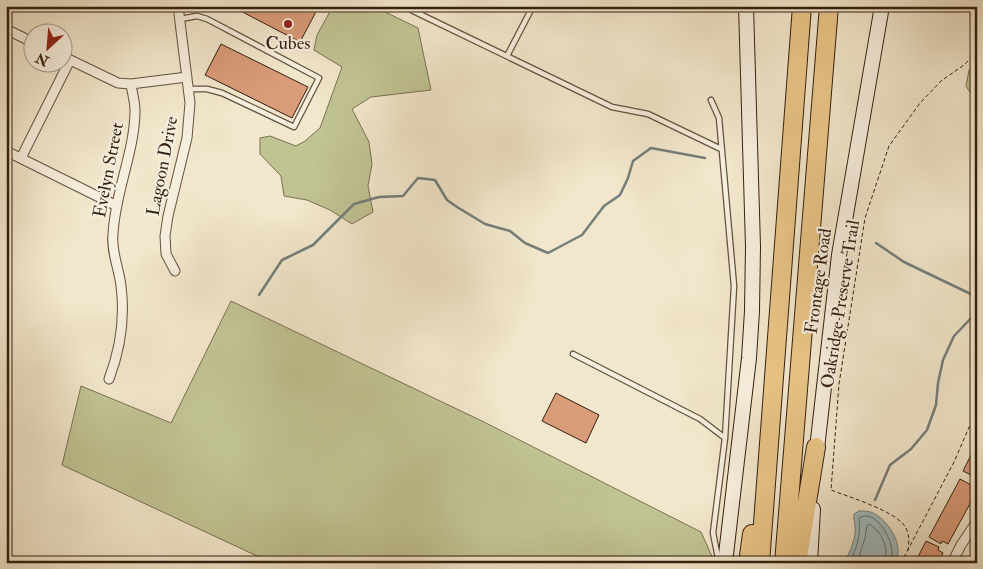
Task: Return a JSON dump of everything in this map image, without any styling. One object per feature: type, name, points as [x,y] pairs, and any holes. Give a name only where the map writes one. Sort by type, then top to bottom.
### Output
[{"type":"highway","points":[[760,563],[802,6]]},
{"type":"highway","points":[[784,563],[829,6]]},
{"type":"highway","points":[[748,563],[776,362]]},
{"type":"highway","points":[[798,563],[816,447]]},
{"type":"main road","points":[[726,563],[749,358],[752,311],[746,6]]},
{"type":"main road","name":"Frontage Road","points":[[810,563],[816,447],[839,255],[882,6]]},
{"type":"street","name":"Lagoon Drive","points":[[175,271],[166,254],[165,236],[187,138],[190,103],[178,6]]},
{"type":"street","points":[[6,28],[22,37]]},
{"type":"street","points":[[72,61],[118,83],[131,84],[187,77]]},
{"type":"street","points":[[20,158],[60,72]]},
{"type":"street","name":"Evelyn Street","points":[[109,379],[116,360],[123,309],[121,284],[114,259],[112,236],[116,205],[133,131],[135,109],[131,84]]},
{"type":"street","points":[[6,151],[116,205]]},
{"type":"street","points":[[952,563],[977,521]]},
{"type":"lane","points":[[403,6],[612,107],[648,114],[721,149]]},
{"type":"lane","points":[[507,56],[533,6]]},
{"type":"lane","points":[[180,19],[197,16],[207,19],[319,78],[294,126],[222,93],[207,89],[188,89]]},
{"type":"lane","points":[[711,100],[719,118],[734,286],[725,438],[712,533],[719,563]]},
{"type":"lane","points":[[574,354],[700,419],[725,438]]},
{"type":"path","name":"Oakridge Preserve Trail","points":[[908,551],[909,536],[904,525],[896,518],[886,511],[831,490],[839,384],[865,218],[889,146],[920,103],[941,81],[964,65],[977,52]]},
{"type":"path","points":[[901,563],[954,462],[977,409]]},
{"type":"green space","points":[[333,6],[373,6],[418,28],[431,90],[371,97],[352,109],[369,142],[372,164],[368,186],[373,212],[352,224],[330,210],[307,200],[284,196],[281,176],[260,154],[260,138],[270,136],[296,146],[320,128],[342,67],[314,50],[317,35]]},
{"type":"green space","points":[[977,68],[977,103],[966,86],[969,70]]},
{"type":"green space","points":[[231,301],[484,422],[701,532],[715,563],[272,563],[62,465],[81,386],[171,423]]},
{"type":"water","points":[[859,511],[875,514],[886,523],[897,543],[897,557],[894,563],[844,563],[854,540],[854,514]]},
{"type":"building","name":"Cubes","points":[[231,6],[319,6],[300,42]]},
{"type":"building","points":[[221,44],[308,87],[292,118],[205,75]]},
{"type":"building","points":[[556,393],[599,415],[586,443],[542,421]]},
{"type":"building","points":[[977,443],[977,478],[963,471]]},
{"type":"building","points":[[960,479],[977,488],[977,491],[948,544],[942,541],[941,544],[929,537]]},
{"type":"building","points":[[926,541],[939,547],[938,550],[943,553],[938,563],[915,563]]},
{"type":"building","points":[[975,547],[977,548],[977,563],[967,563]]},
{"type":"waterway","points":[[259,295],[282,260],[313,245],[354,204],[379,197],[403,196],[418,178],[435,180],[447,200],[457,207],[485,224],[510,231],[525,243],[548,253],[582,235],[604,206],[620,195],[633,161],[651,148],[705,158]]},
{"type":"waterway","points":[[876,243],[904,262],[977,297]]},
{"type":"waterway","points":[[875,500],[890,465],[911,449],[927,430],[936,405],[943,360],[954,336],[977,312]]},
{"type":"place","name":"Cubes","points":[[288,24]]}]
